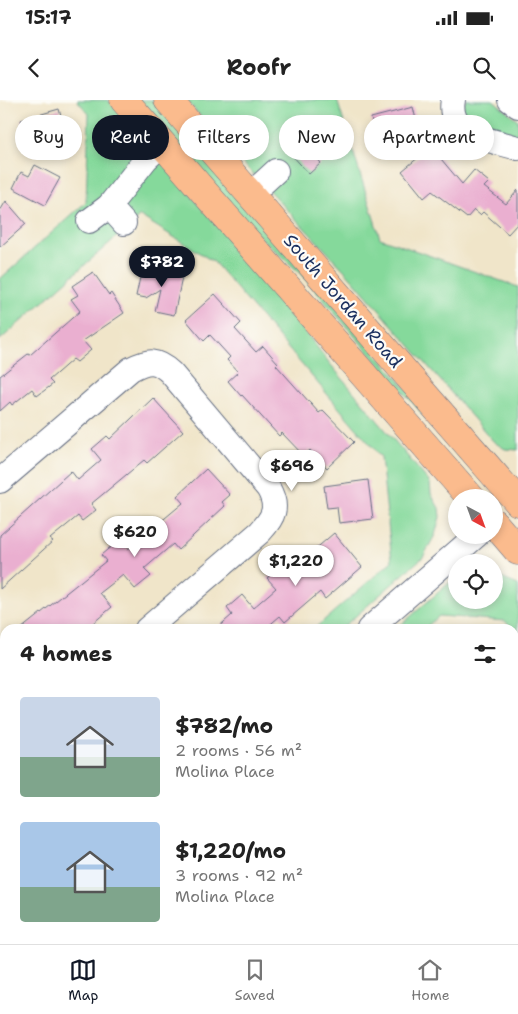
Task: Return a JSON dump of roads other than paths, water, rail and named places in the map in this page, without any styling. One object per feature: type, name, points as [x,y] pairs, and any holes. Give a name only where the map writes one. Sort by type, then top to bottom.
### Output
[{"type":"main road","name":"South Jordan Road","points":[[124,100],[137,115]]},
{"type":"main road","name":"South Jordan Road","points":[[168,100],[517,499]]},
{"type":"main road","name":"South Jordan Road","points":[[169,152],[463,489]]},
{"type":"main road","points":[[503,533],[518,552]]},
{"type":"street","points":[[453,100],[454,118],[464,130],[476,136],[518,148]]},
{"type":"street","points":[[510,100],[518,106]]},
{"type":"street","points":[[89,221],[109,206],[145,160]]},
{"type":"street","points":[[250,195],[276,170]]},
{"type":"street","points":[[109,206],[124,223]]},
{"type":"street","points":[[0,481],[131,368],[149,362],[158,363],[171,373],[265,484],[273,497],[275,505],[268,524],[260,532],[153,624]]},
{"type":"street","points":[[503,513],[517,499]]},
{"type":"street","points":[[375,624],[466,544]]}]
